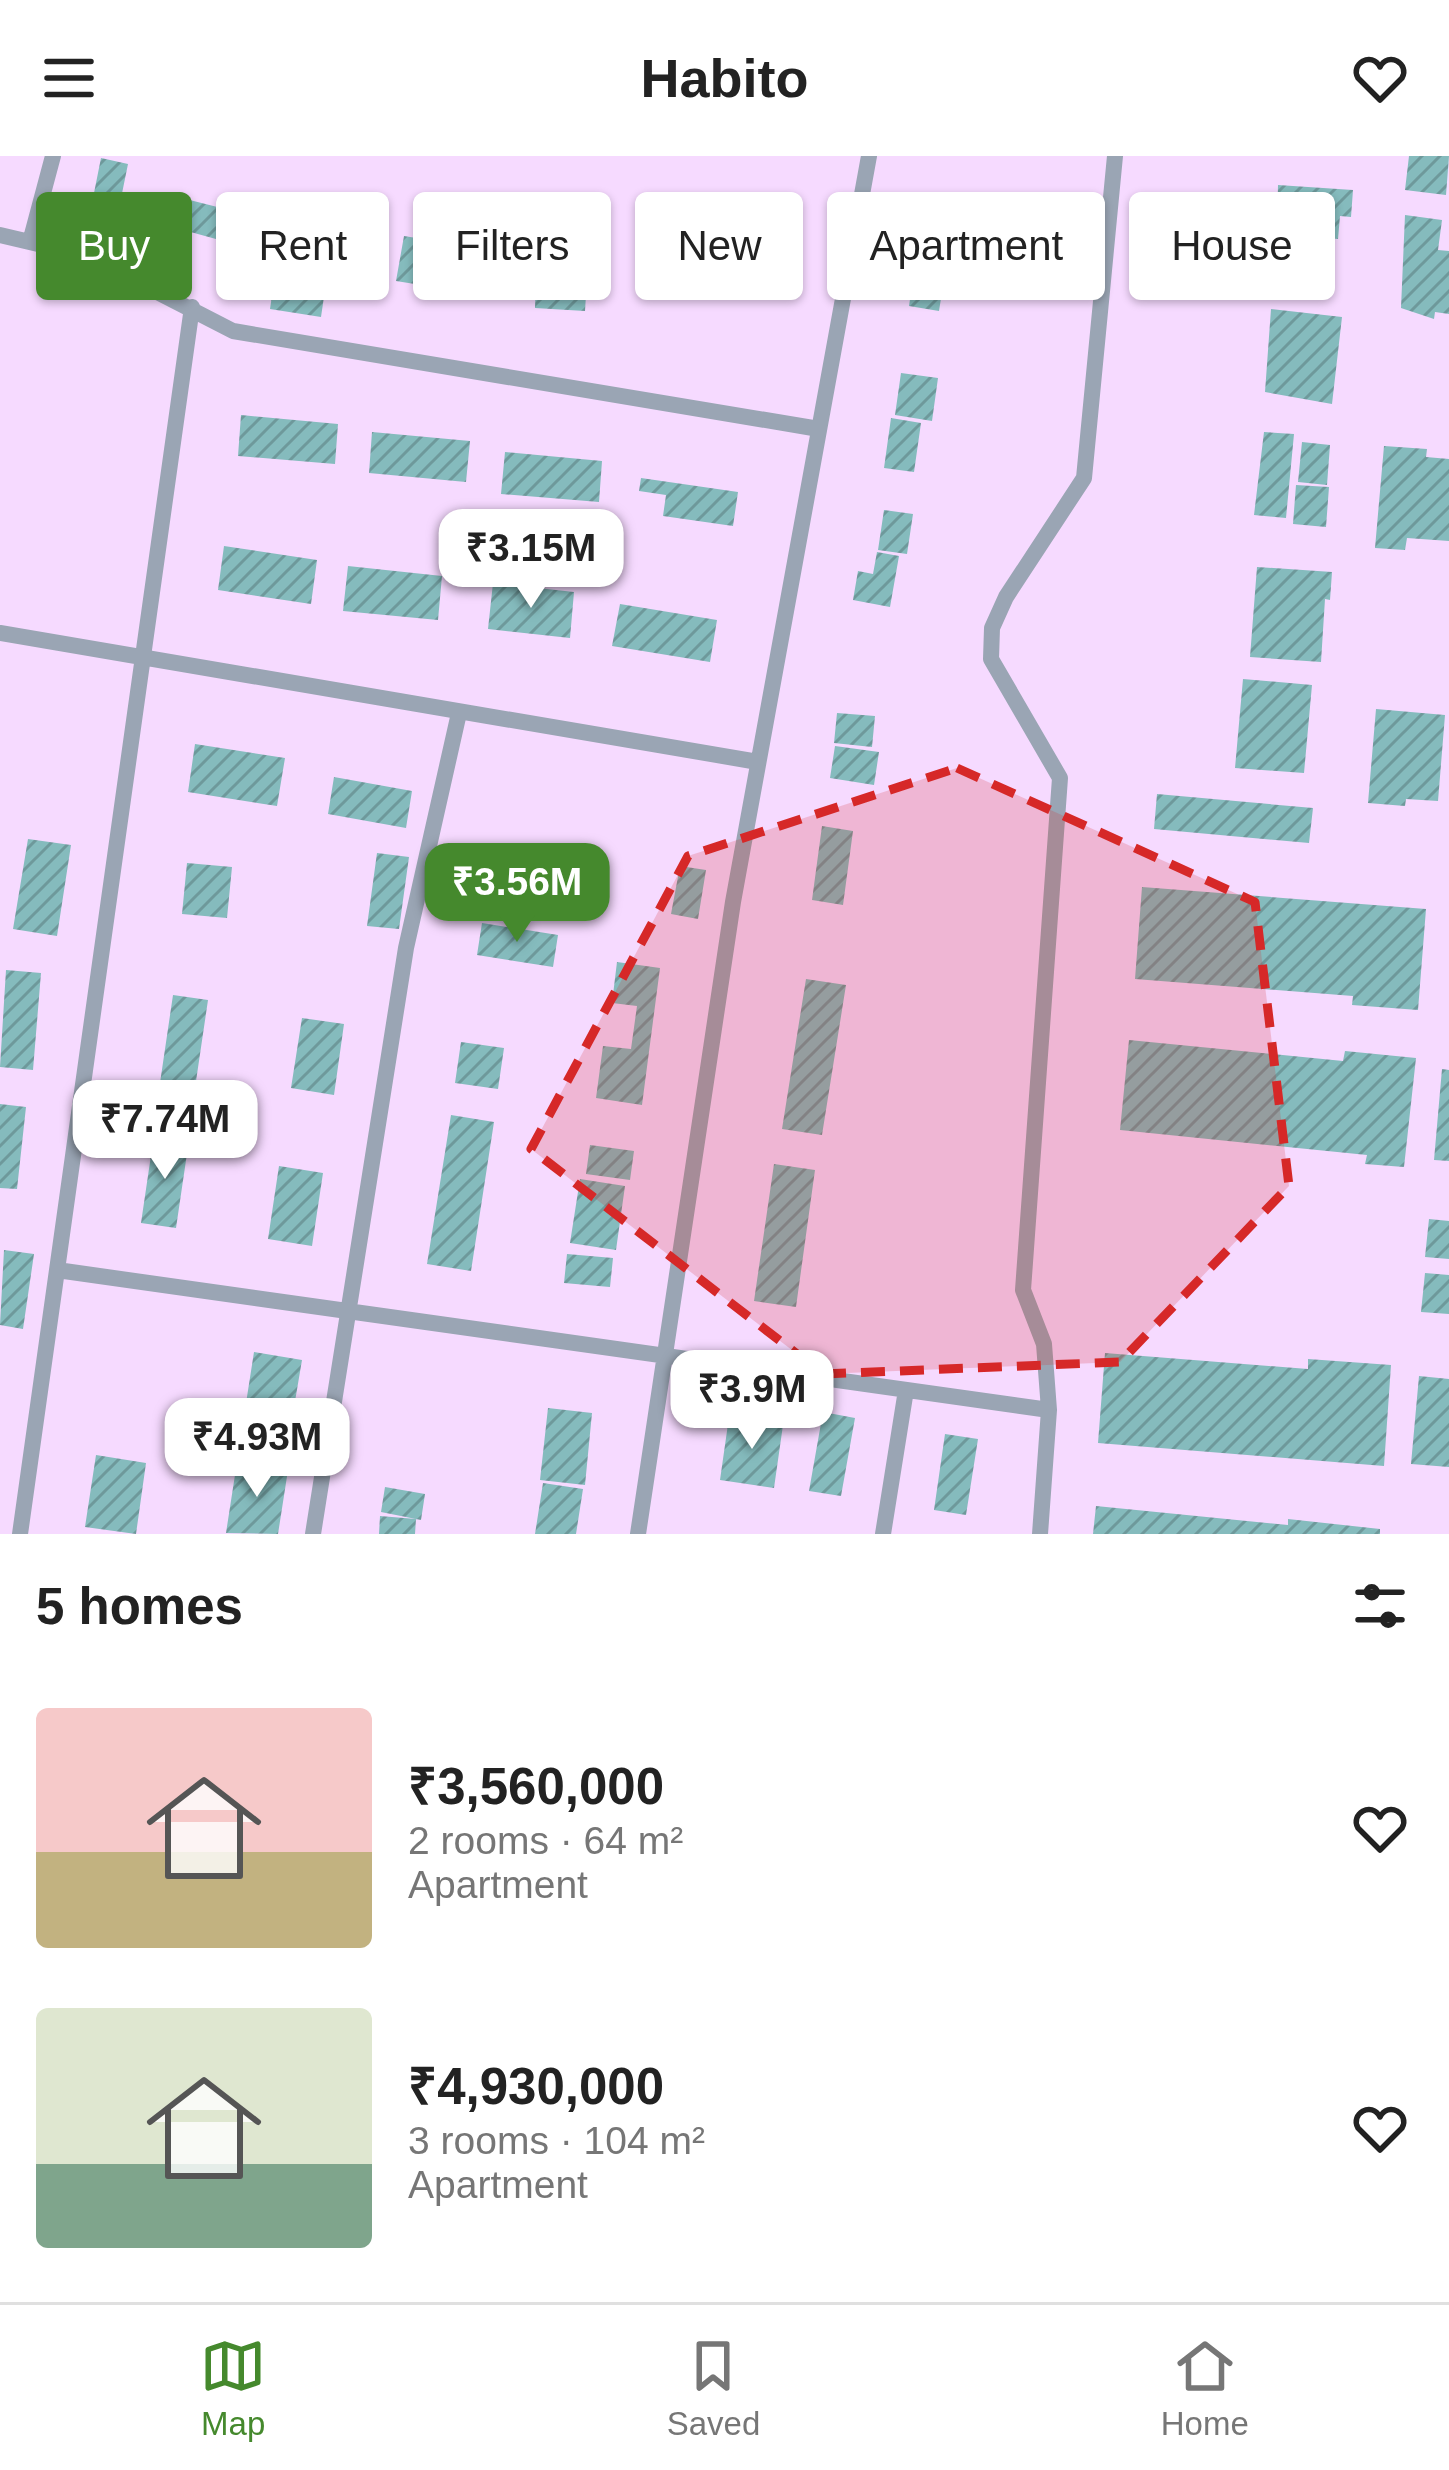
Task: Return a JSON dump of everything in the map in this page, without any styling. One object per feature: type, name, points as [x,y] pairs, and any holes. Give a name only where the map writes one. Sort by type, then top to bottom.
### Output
[{"type":"lane","points":[[30,242],[53,156]]},
{"type":"lane","points":[[638,1534],[733,902],[869,156]]},
{"type":"lane","points":[[1040,1534],[1049,1410],[1044,1344],[1023,1291],[1060,778],[991,659],[992,628],[1006,597],[1084,478],[1115,156]]},
{"type":"lane","points":[[0,235],[85,255],[233,331],[819,429]]},
{"type":"lane","points":[[20,1534],[191,307]]},
{"type":"lane","points":[[0,633],[758,761]]},
{"type":"lane","points":[[313,1534],[406,948],[459,713]]},
{"type":"lane","points":[[57,1270],[1049,1410]]},
{"type":"lane","points":[[883,1534],[906,1390]]},
{"type":"highlighted area","points":[[957,768],[1255,902],[1289,1186],[1120,1362],[823,1374],[531,1149],[688,856]]},
{"type":"building","points":[[1409,156],[1449,156],[1446,195],[1405,190]]},
{"type":"building","points":[[101,158],[128,164],[122,192],[94,192]]},
{"type":"building","points":[[1278,185],[1353,190],[1351,217],[1340,216],[1335,239],[1335,192],[1278,192]]},
{"type":"building","points":[[192,201],[216,207],[216,239],[192,232]]},
{"type":"building","points":[[1405,215],[1442,220],[1438,250],[1449,251],[1449,314],[1435,312],[1434,319],[1401,308]]},
{"type":"building","points":[[404,236],[413,237],[413,284],[396,281]]},
{"type":"building","points":[[271,300],[324,300],[321,317],[270,309]]},
{"type":"building","points":[[535,300],[586,300],[585,311],[535,308]]},
{"type":"building","points":[[910,300],[941,300],[939,311],[909,306]]},
{"type":"building","points":[[1271,309],[1342,317],[1332,404],[1265,392]]},
{"type":"building","points":[[901,373],[938,378],[932,421],[895,415]]},
{"type":"building","points":[[241,415],[338,424],[335,464],[238,456]]},
{"type":"building","points":[[891,418],[921,423],[914,472],[884,468]]},
{"type":"building","points":[[372,432],[470,441],[466,482],[369,473]]},
{"type":"building","points":[[1264,432],[1294,434],[1286,518],[1254,515]]},
{"type":"building","points":[[1302,442],[1330,445],[1327,485],[1298,482]]},
{"type":"building","points":[[1384,446],[1427,449],[1426,457],[1449,459],[1449,541],[1407,538],[1405,550],[1375,548]]},
{"type":"building","points":[[505,452],[602,461],[599,502],[501,494]]},
{"type":"building","points":[[641,478],[738,492],[733,526],[663,516],[666,495],[639,491]]},
{"type":"building","points":[[1296,485],[1329,487],[1326,527],[1293,524]]},
{"type":"building","points":[[884,510],[913,514],[907,554],[878,550]]},
{"type":"building","points":[[224,546],[317,560],[311,604],[218,590]]},
{"type":"building","points":[[877,552],[899,556],[890,607],[853,600],[858,571],[873,574]]},
{"type":"building","points":[[348,566],[442,576],[438,620],[343,611]]},
{"type":"building","points":[[1257,567],[1332,572],[1330,600],[1325,599],[1321,662],[1250,657]]},
{"type":"building","points":[[493,583],[574,592],[570,638],[488,629]]},
{"type":"building","points":[[620,604],[717,620],[710,662],[612,646]]},
{"type":"building","points":[[1243,679],[1312,685],[1304,773],[1235,768]]},
{"type":"building","points":[[1376,709],[1445,715],[1438,801],[1406,799],[1405,806],[1368,803]]},
{"type":"building","points":[[837,713],[875,716],[872,747],[834,743]]},
{"type":"building","points":[[195,744],[285,758],[277,806],[188,792]]},
{"type":"building","points":[[835,746],[879,752],[874,785],[830,778]]},
{"type":"building","points":[[334,777],[412,791],[406,828],[328,814]]},
{"type":"building","points":[[1157,794],[1313,808],[1309,843],[1154,829]]},
{"type":"building","points":[[822,826],[853,831],[843,905],[812,900]]},
{"type":"building","points":[[28,839],[71,845],[57,936],[13,929]]},
{"type":"building","points":[[377,853],[409,857],[399,929],[367,926]]},
{"type":"building","points":[[187,863],[232,867],[227,918],[182,914]]},
{"type":"building","points":[[680,866],[706,870],[698,919],[671,914]]},
{"type":"building","points":[[1142,887],[1426,909],[1418,1010],[1352,1005],[1353,996],[1135,979]]},
{"type":"building","points":[[482,923],[558,935],[553,967],[477,955]]},
{"type":"building","points":[[617,962],[660,968],[642,1105],[596,1098],[603,1046],[631,1049],[637,1006],[612,1003]]},
{"type":"building","points":[[6,970],[41,973],[33,1070],[0,1067]]},
{"type":"building","points":[[806,979],[846,985],[822,1135],[782,1129]]},
{"type":"building","points":[[173,995],[208,1000],[195,1088],[160,1083]]},
{"type":"building","points":[[302,1018],[344,1024],[334,1095],[291,1088]]},
{"type":"building","points":[[1129,1040],[1343,1061],[1345,1051],[1416,1058],[1404,1167],[1365,1164],[1367,1155],[1120,1130]]},
{"type":"building","points":[[461,1042],[504,1048],[498,1089],[455,1083]]},
{"type":"building","points":[[1442,1069],[1449,1070],[1449,1161],[1434,1160]]},
{"type":"building","points":[[0,1104],[26,1107],[17,1189],[0,1188]]},
{"type":"building","points":[[451,1115],[494,1122],[471,1271],[427,1264]]},
{"type":"building","points":[[154,1135],[189,1140],[176,1228],[141,1223]]},
{"type":"building","points":[[590,1145],[634,1151],[630,1180],[586,1174]]},
{"type":"building","points":[[774,1164],[815,1170],[796,1307],[754,1301]]},
{"type":"building","points":[[279,1166],[323,1173],[312,1246],[268,1239]]},
{"type":"building","points":[[580,1179],[625,1186],[616,1250],[570,1243]]},
{"type":"building","points":[[1429,1219],[1449,1221],[1449,1259],[1425,1257]]},
{"type":"building","points":[[4,1250],[34,1254],[23,1329],[0,1325]]},
{"type":"building","points":[[567,1254],[613,1258],[610,1287],[564,1283]]},
{"type":"building","points":[[1425,1273],[1449,1275],[1449,1314],[1421,1312]]},
{"type":"building","points":[[254,1352],[302,1360],[291,1425],[244,1416]]},
{"type":"building","points":[[1105,1353],[1308,1369],[1308,1359],[1391,1365],[1384,1466],[1098,1443]]},
{"type":"building","points":[[1419,1376],[1449,1379],[1449,1467],[1411,1464]]},
{"type":"building","points":[[548,1408],[592,1413],[585,1485],[540,1480]]},
{"type":"building","points":[[823,1412],[855,1418],[841,1496],[809,1491]]},
{"type":"building","points":[[729,1417],[783,1425],[774,1488],[720,1480]]},
{"type":"building","points":[[945,1434],[978,1439],[966,1515],[934,1510]]},
{"type":"building","points":[[96,1455],[146,1463],[136,1534],[85,1527]]},
{"type":"building","points":[[237,1462],[288,1470],[278,1534],[226,1533]]},
{"type":"building","points":[[543,1483],[583,1489],[576,1534],[535,1534]]},
{"type":"building","points":[[385,1487],[425,1494],[421,1520],[381,1512]]},
{"type":"building","points":[[1096,1506],[1288,1525],[1288,1519],[1380,1529],[1380,1534],[1093,1534]]},
{"type":"building","points":[[380,1516],[416,1519],[415,1534],[379,1534]]}]
